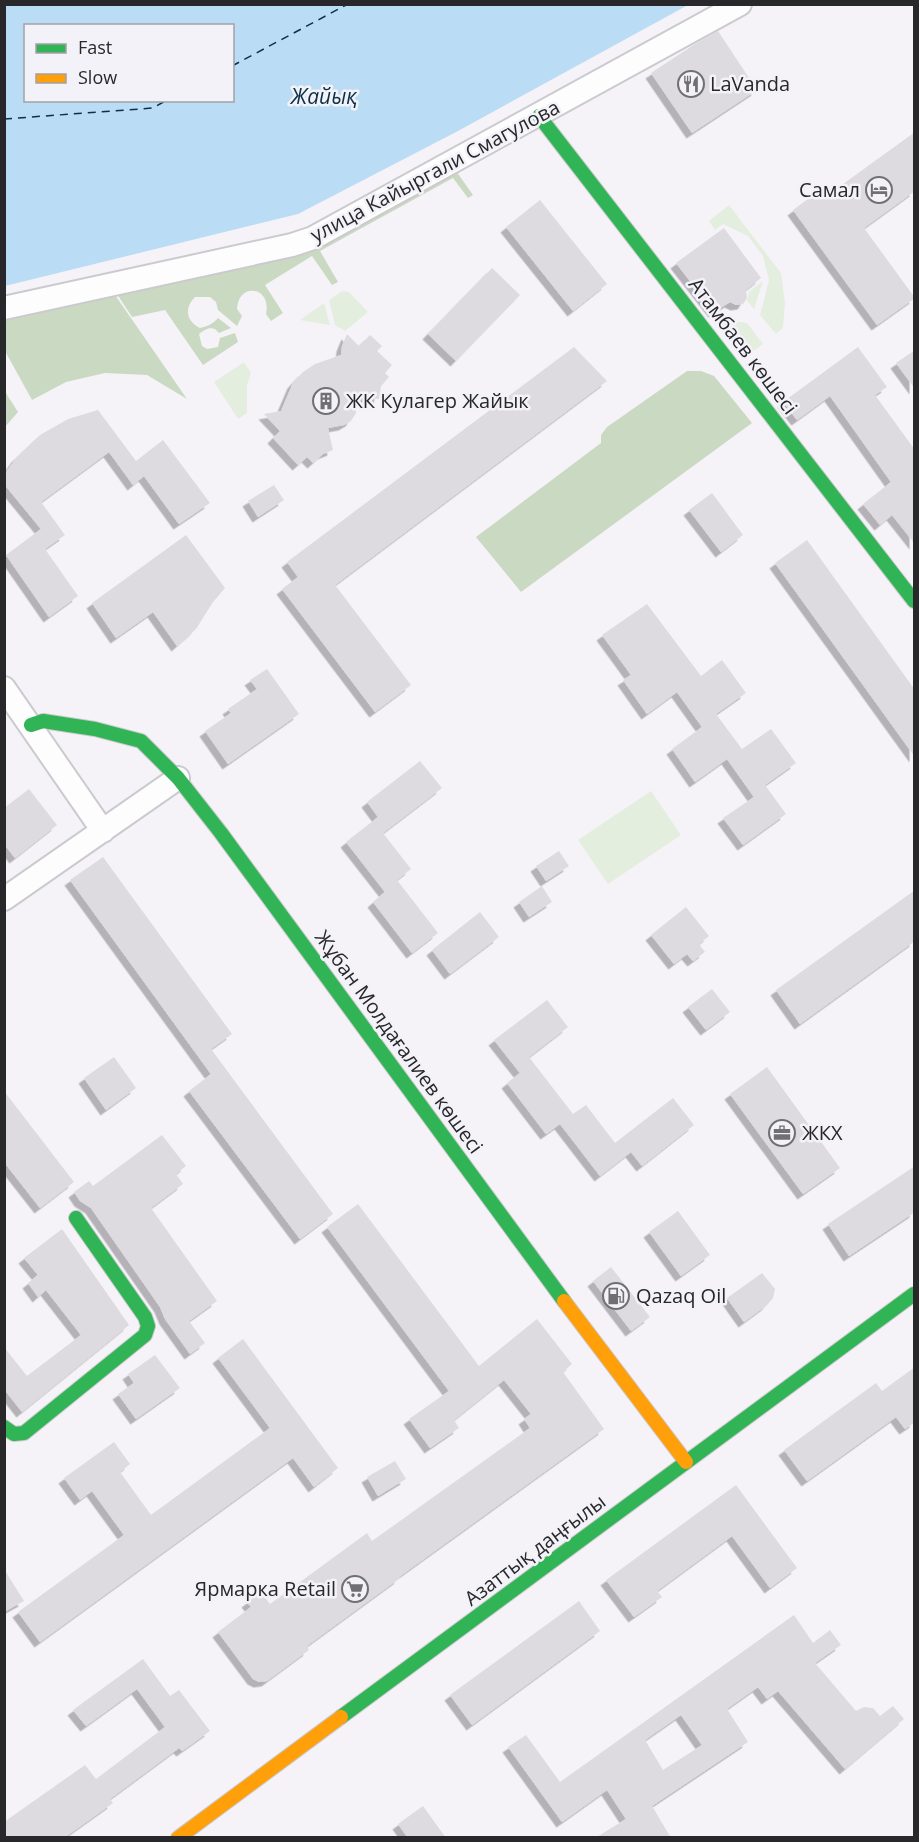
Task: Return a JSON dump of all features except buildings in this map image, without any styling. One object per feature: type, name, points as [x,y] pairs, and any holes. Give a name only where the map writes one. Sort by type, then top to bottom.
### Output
[{"type":"street","name":"улица Кайыргали Смагулова","points":[[4,308],[292,245],[313,238],[740,4]]},
{"type":"street","name":"Атамбаев көшесі","points":[[539,116],[915,601]]},
{"type":"street","points":[[4,688],[103,831]]},
{"type":"street","name":"Жұбан Молдағалиев көшесі","points":[[31,725],[43,721],[95,729],[141,741],[178,778],[221,833],[539,1268],[686,1462]]},
{"type":"street","points":[[4,899],[178,778]]},
{"type":"street","points":[[4,1427],[14,1434],[24,1433],[145,1335],[148,1326],[145,1317],[76,1218]]},
{"type":"street","name":"Азаттық даңғылы","points":[[178,1838],[915,1294]]},
{"type":"green space","points":[[454,168],[473,195],[468,198],[453,178],[320,251],[338,282],[332,285],[312,256],[265,285],[283,313],[271,321],[266,314],[267,305],[264,298],[260,293],[254,291],[243,294],[239,300],[237,309],[242,316],[237,326],[218,310],[216,302],[210,297],[195,297],[191,301],[188,314],[195,325],[200,328],[218,318],[231,328],[219,333],[213,328],[203,331],[199,334],[202,346],[207,349],[218,347],[220,338],[235,333],[238,342],[203,365],[165,310],[132,317],[117,294],[322,241]]},
{"type":"green space","points":[[729,205],[781,273],[785,302],[783,328],[776,334],[760,315],[769,280],[763,256],[748,236],[723,224],[715,230],[709,221]]},
{"type":"green space","points":[[763,281],[754,309],[747,301],[749,292]]},
{"type":"green space","points":[[342,291],[349,292],[368,312],[345,331],[335,325],[329,300]]},
{"type":"green space","points":[[115,295],[187,399],[147,375],[105,373],[66,382],[32,400],[5,351],[4,317]]},
{"type":"green space","points":[[324,303],[330,325],[300,320]]},
{"type":"green space","points":[[715,319],[747,323],[763,344],[749,354],[743,346],[739,349]]},
{"type":"green space","points":[[244,362],[251,373],[247,385],[247,413],[238,419],[214,382]]},
{"type":"green space","points":[[687,371],[701,371],[714,376],[752,423],[521,592],[476,537],[601,443],[601,435],[607,427]]},
{"type":"green space","points":[[4,390],[18,412],[5,427],[4,427]]},
{"type":"green space","points":[[651,791],[681,835],[608,884],[578,840]]},
{"type":"water","name":"Жайық","points":[[4,5],[688,5],[458,131],[298,214],[5,286]]},
{"type":"ferry route","points":[[234,65],[348,4]]},
{"type":"ferry route","points":[[4,119],[153,108],[164,102]]},
{"type":"traffic: fast","points":[[539,116],[914,601]]},
{"type":"traffic: fast","points":[[31,725],[43,721],[95,729],[141,741],[178,778],[221,833],[564,1301]]},
{"type":"traffic: fast","points":[[4,1427],[14,1434],[24,1433],[145,1335],[148,1326],[145,1317],[76,1218]]},
{"type":"traffic: fast","points":[[341,1717],[914,1294]]},
{"type":"traffic: slow","points":[[564,1301],[686,1462]]},
{"type":"traffic: slow","points":[[178,1838],[341,1717]]},
{"type":"place","name":"LaVanda","points":[[691,84]]},
{"type":"place","name":"Самал","points":[[879,190]]},
{"type":"place","name":"ЖК Кулагер Жайык","points":[[326,401]]},
{"type":"place","name":"ЖКХ","points":[[782,1133]]},
{"type":"place","name":"Qazaq Oil","points":[[616,1296]]},
{"type":"place","name":"Ярмарка Retail","points":[[355,1589]]}]
